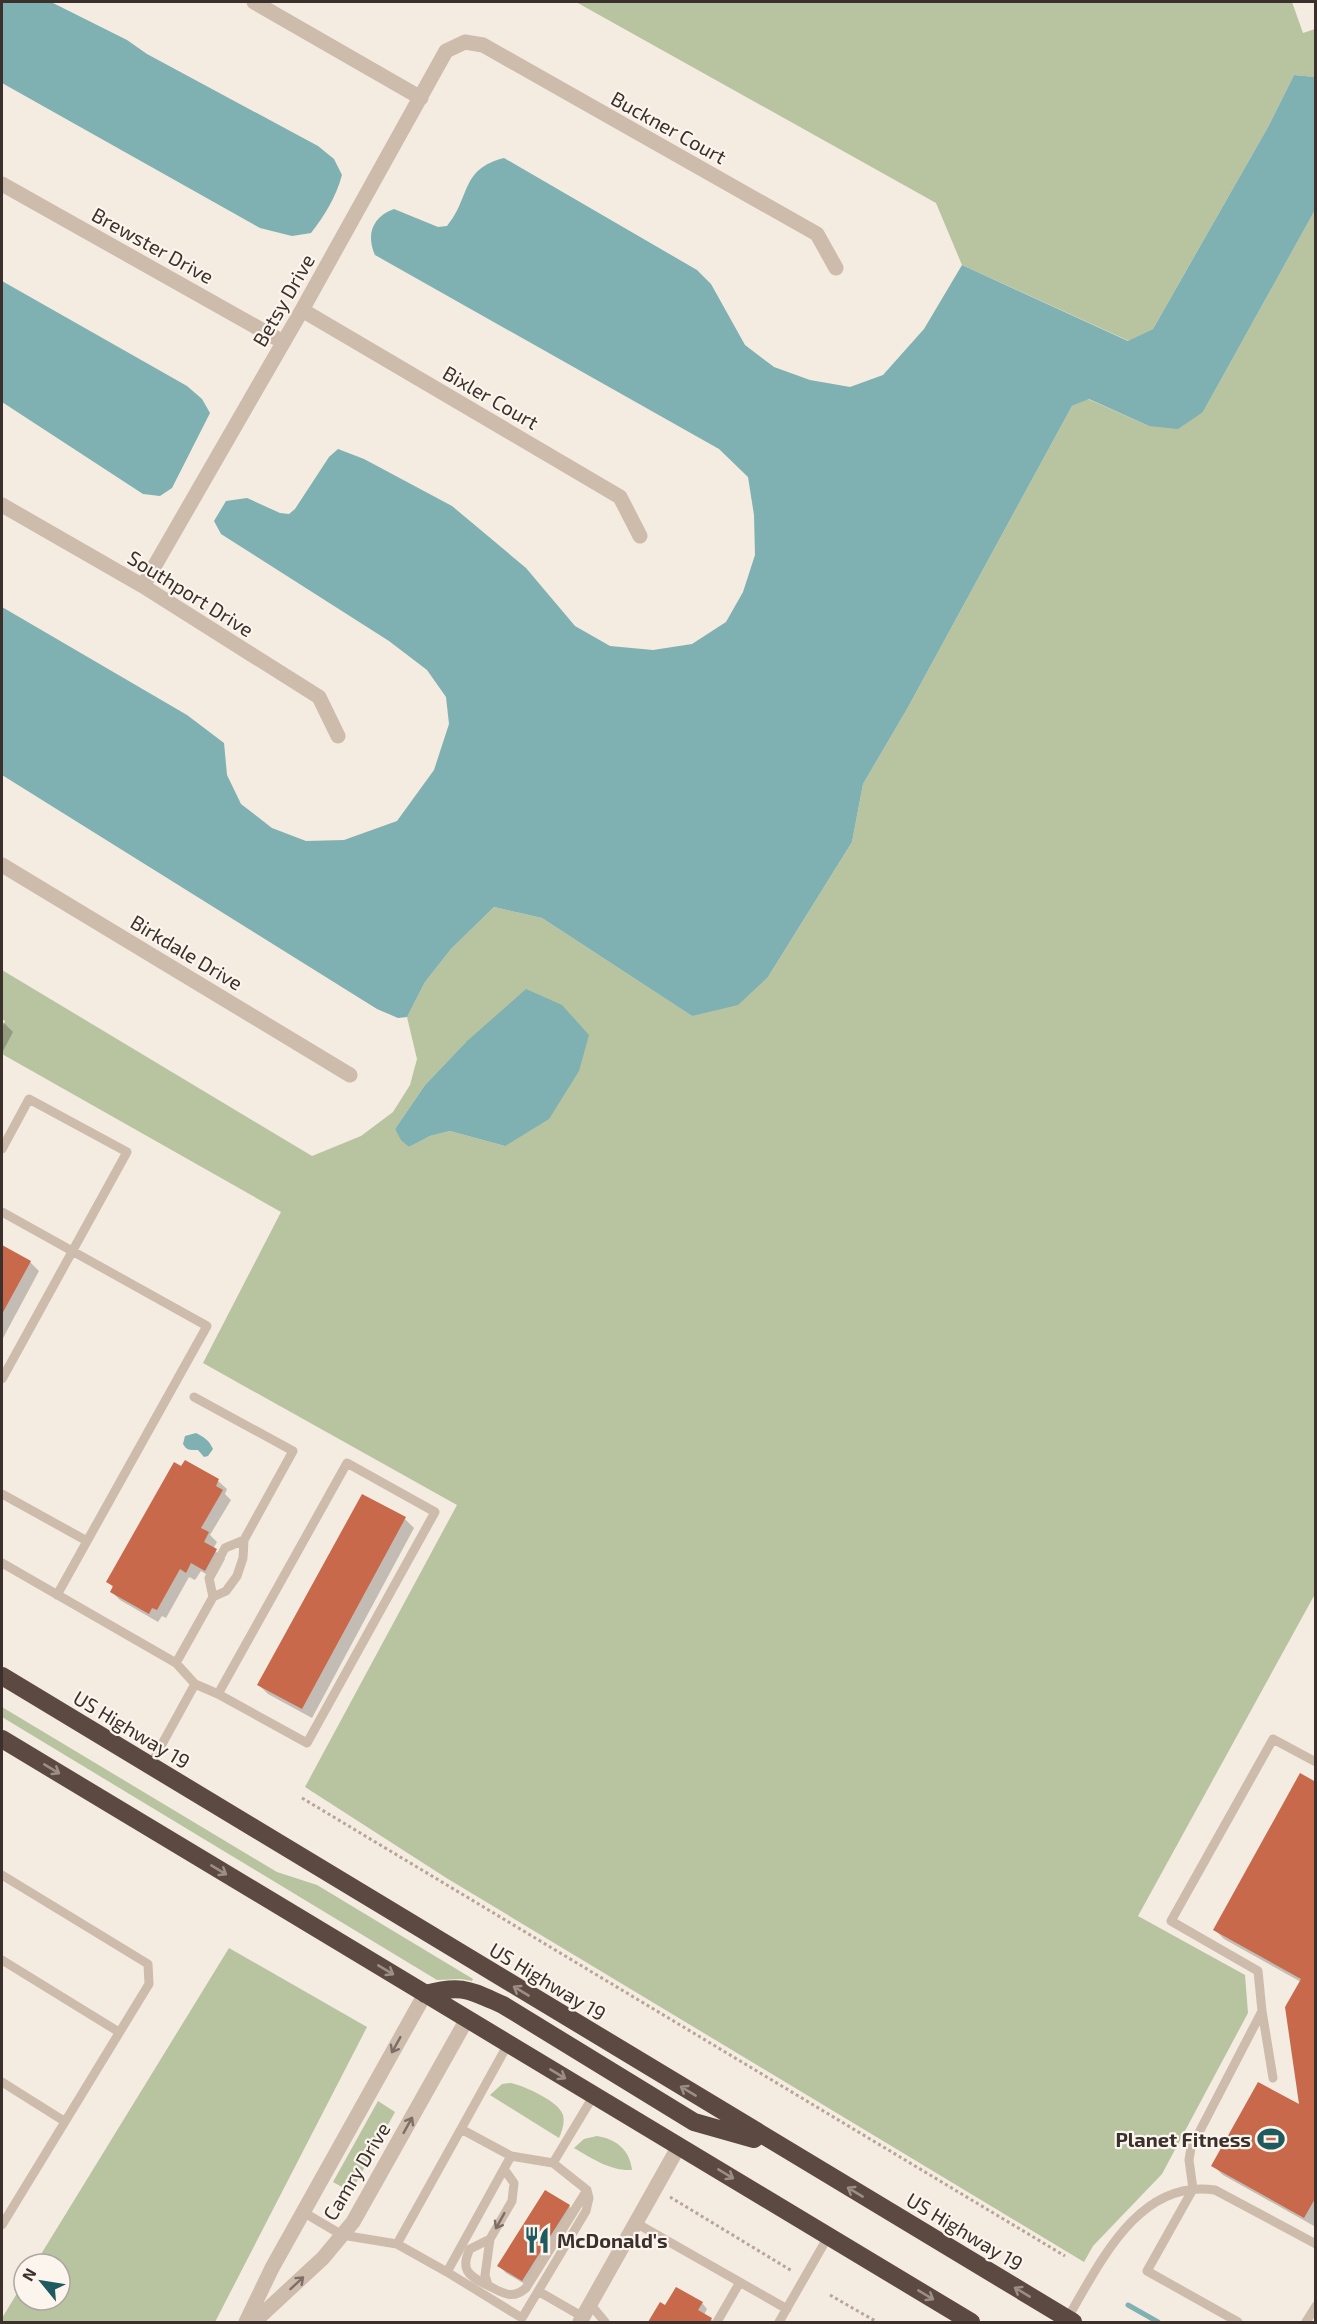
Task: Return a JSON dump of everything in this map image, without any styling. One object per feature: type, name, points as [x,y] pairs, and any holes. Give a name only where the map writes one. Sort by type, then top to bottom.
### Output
[{"type":"highway","name":"US Highway 19","points":[[2,1676],[1070,2321]]},
{"type":"highway","points":[[2,1739],[971,2322]]},
{"type":"highway","points":[[425,1994],[448,1988],[465,1989],[480,1995],[503,2005],[694,2122],[779,2146]]},
{"type":"street","points":[[254,2],[421,98]]},
{"type":"street","name":"Betsy Drive","points":[[143,586],[302,310],[446,51],[465,42]]},
{"type":"street","name":"Buckner Court","points":[[465,42],[483,45],[817,234],[836,268]]},
{"type":"street","name":"Brewster Drive","points":[[2,184],[283,342]]},
{"type":"street","name":"Bixler Court","points":[[302,310],[620,497],[640,536]]},
{"type":"street","name":"Southport Drive","points":[[2,505],[143,586],[319,697],[338,736]]},
{"type":"street","name":"Birkdale Drive","points":[[2,864],[350,1074]]},
{"type":"street","name":"Camry Drive","points":[[246,2322],[272,2268],[425,1994]]},
{"type":"street","name":"Camry Drive","points":[[254,2322],[323,2258],[353,2222],[467,2019]]},
{"type":"street","points":[[584,2314],[679,2146]]},
{"type":"lane","points":[[2,1149],[29,1099],[127,1152],[2,1379]]},
{"type":"lane","points":[[2,1212],[207,1326],[57,1595]]},
{"type":"lane","points":[[176,1663],[213,1597],[226,1591],[237,1576],[243,1558],[244,1540],[293,1451],[194,1397]]},
{"type":"lane","points":[[2,1563],[176,1663],[195,1684],[218,1694],[307,1743],[435,1512],[347,1463],[218,1694]]},
{"type":"lane","points":[[2,1494],[87,1541]]},
{"type":"lane","points":[[213,1597],[208,1578],[225,1548],[244,1540]]},
{"type":"lane","points":[[150,1766],[195,1684]]},
{"type":"lane","points":[[1273,2078],[1258,1971],[1171,1921],[1273,1739],[1316,1762]]},
{"type":"lane","points":[[2,1875],[148,1964],[149,1984],[2,2225]]},
{"type":"lane","points":[[2,1960],[119,2032]]},
{"type":"lane","points":[[1238,2322],[1147,2271],[1193,2189],[1189,2160],[1191,2148],[1262,2011]]},
{"type":"lane","points":[[397,2244],[508,2044]]},
{"type":"lane","points":[[2,2084],[64,2121]]},
{"type":"lane","points":[[553,2163],[594,2095]]},
{"type":"lane","points":[[303,2212],[342,2235],[397,2244],[522,2318],[586,2211],[589,2198],[587,2190],[553,2163],[511,2156],[461,2129]]},
{"type":"lane","points":[[447,2272],[511,2156]]},
{"type":"lane","points":[[488,2285],[485,2275],[490,2239],[513,2196],[514,2184],[504,2169]]},
{"type":"lane","points":[[1070,2321],[1111,2246],[1132,2221],[1157,2201],[1173,2194],[1193,2189],[1215,2190],[1316,2244]]},
{"type":"lane","points":[[490,2239],[470,2248],[466,2263],[470,2275],[475,2280],[506,2295],[516,2294],[526,2288],[587,2190]]},
{"type":"lane","points":[[636,2223],[787,2309]]},
{"type":"lane","points":[[779,2322],[829,2235]]},
{"type":"lane","points":[[717,2322],[740,2282]]},
{"type":"lane","points":[[538,2291],[605,2322]]},
{"type":"lane","points":[[1306,2322],[1316,2306]]},
{"type":"path","points":[[302,1798],[1065,2256]]},
{"type":"path","points":[[670,2197],[794,2272]]},
{"type":"path","points":[[830,2295],[877,2322]]},
{"type":"green space","points":[[576,2],[1292,2],[1303,33],[1315,29],[1315,77],[1294,75],[1268,127],[1153,329],[1129,341],[962,265],[936,203]]},
{"type":"green space","points":[[1315,210],[1315,1594],[1138,1916],[1245,1975],[1248,2013],[1162,2174],[1093,2246],[1084,2262],[448,1879],[305,1787],[457,1505],[203,1363],[281,1212],[2,1054],[2,1028],[5,1021],[2,1019],[2,970],[312,1156],[361,1136],[393,1112],[410,1085],[417,1059],[407,1017],[425,982],[451,949],[494,907],[542,918],[692,1016],[768,977],[852,842],[863,784],[907,709],[1072,406],[1088,399],[1149,426],[1203,412]],"holes":[[[466,1042],[505,1146],[450,1131],[430,1136],[409,1147],[395,1129],[425,1085]]]},
{"type":"green space","points":[[2,1707],[277,1872],[317,1885],[473,1979],[472,1981],[437,1980],[2,1717]]},
{"type":"green space","points":[[229,1948],[367,2027],[215,2322],[2,2322],[12,2302],[12,2312],[72,2312],[72,2252],[42,2252]]},
{"type":"green space","points":[[511,2083],[540,2095],[560,2110],[564,2121],[559,2138],[490,2095],[502,2084]]},
{"type":"green space","points":[[378,2101],[395,2112],[351,2192],[333,2182]]},
{"type":"green space","points":[[597,2136],[621,2147],[631,2163],[632,2170],[616,2169],[574,2148],[584,2139]]},
{"type":"water","points":[[2,2],[51,2],[127,40],[147,54],[318,146],[334,159],[342,175],[321,219],[311,233],[292,236],[260,228],[2,83]]},
{"type":"water","points":[[1294,75],[1315,77],[1315,210],[1203,412],[1178,429],[1149,426],[1089,399],[1072,406],[907,709],[863,784],[852,842],[768,977],[738,1005],[692,1016],[542,918],[494,907],[451,949],[425,982],[407,1017],[398,1018],[377,1009],[2,775],[2,607],[187,715],[224,743],[227,775],[241,804],[272,828],[306,841],[344,840],[397,821],[434,770],[449,724],[446,697],[427,670],[389,641],[221,534],[214,521],[226,501],[247,498],[280,513],[289,514],[295,509],[329,457],[338,449],[364,459],[452,506],[526,568],[575,626],[610,646],[653,650],[692,644],[726,622],[743,592],[755,555],[754,515],[748,477],[719,449],[375,255],[371,234],[376,222],[386,212],[394,209],[438,227],[447,226],[455,215],[473,177],[480,169],[504,158],[697,270],[711,284],[745,345],[774,367],[810,380],[850,387],[883,375],[924,329],[962,265],[1128,341],[1153,329],[1268,127]]},
{"type":"water","points":[[2,281],[187,386],[202,399],[210,413],[172,488],[160,496],[143,494],[2,402]]},
{"type":"water","points":[[526,989],[562,1005],[589,1035],[579,1071],[549,1119],[505,1146],[450,1131],[430,1136],[409,1147],[401,1140],[395,1129],[425,1085],[466,1042]]},
{"type":"water","points":[[196,1433],[206,1439],[213,1449],[208,1456],[204,1457],[198,1450],[189,1450],[183,1444],[185,1436]]},
{"type":"building","points":[[2,1245],[31,1261],[2,1314]]},
{"type":"building","points":[[185,1460],[219,1479],[216,1486],[223,1490],[201,1528],[209,1532],[204,1542],[217,1549],[205,1571],[191,1563],[186,1573],[180,1569],[157,1610],[152,1608],[149,1614],[110,1592],[113,1586],[106,1582],[174,1462],[181,1466]]},
{"type":"building","points":[[362,1494],[406,1517],[302,1709],[257,1685]]},
{"type":"building","points":[[1300,1773],[1316,1782],[1316,2197],[1304,2218],[1211,2166],[1258,2082],[1299,2104],[1285,2007],[1301,1979],[1213,1930]]},
{"type":"building","name":"McDonald's","points":[[545,2190],[570,2205],[522,2281],[497,2266]]},
{"type":"building","points":[[676,2287],[703,2302],[698,2310],[712,2318],[710,2322],[648,2322],[660,2302],[665,2305]]},
{"type":"waterway","points":[[1128,2305],[1158,2322]]},
{"type":"place","name":"Planet Fitness","points":[[1271,2139]]},
{"type":"place","name":"McDonald's","points":[[537,2240]]}]
